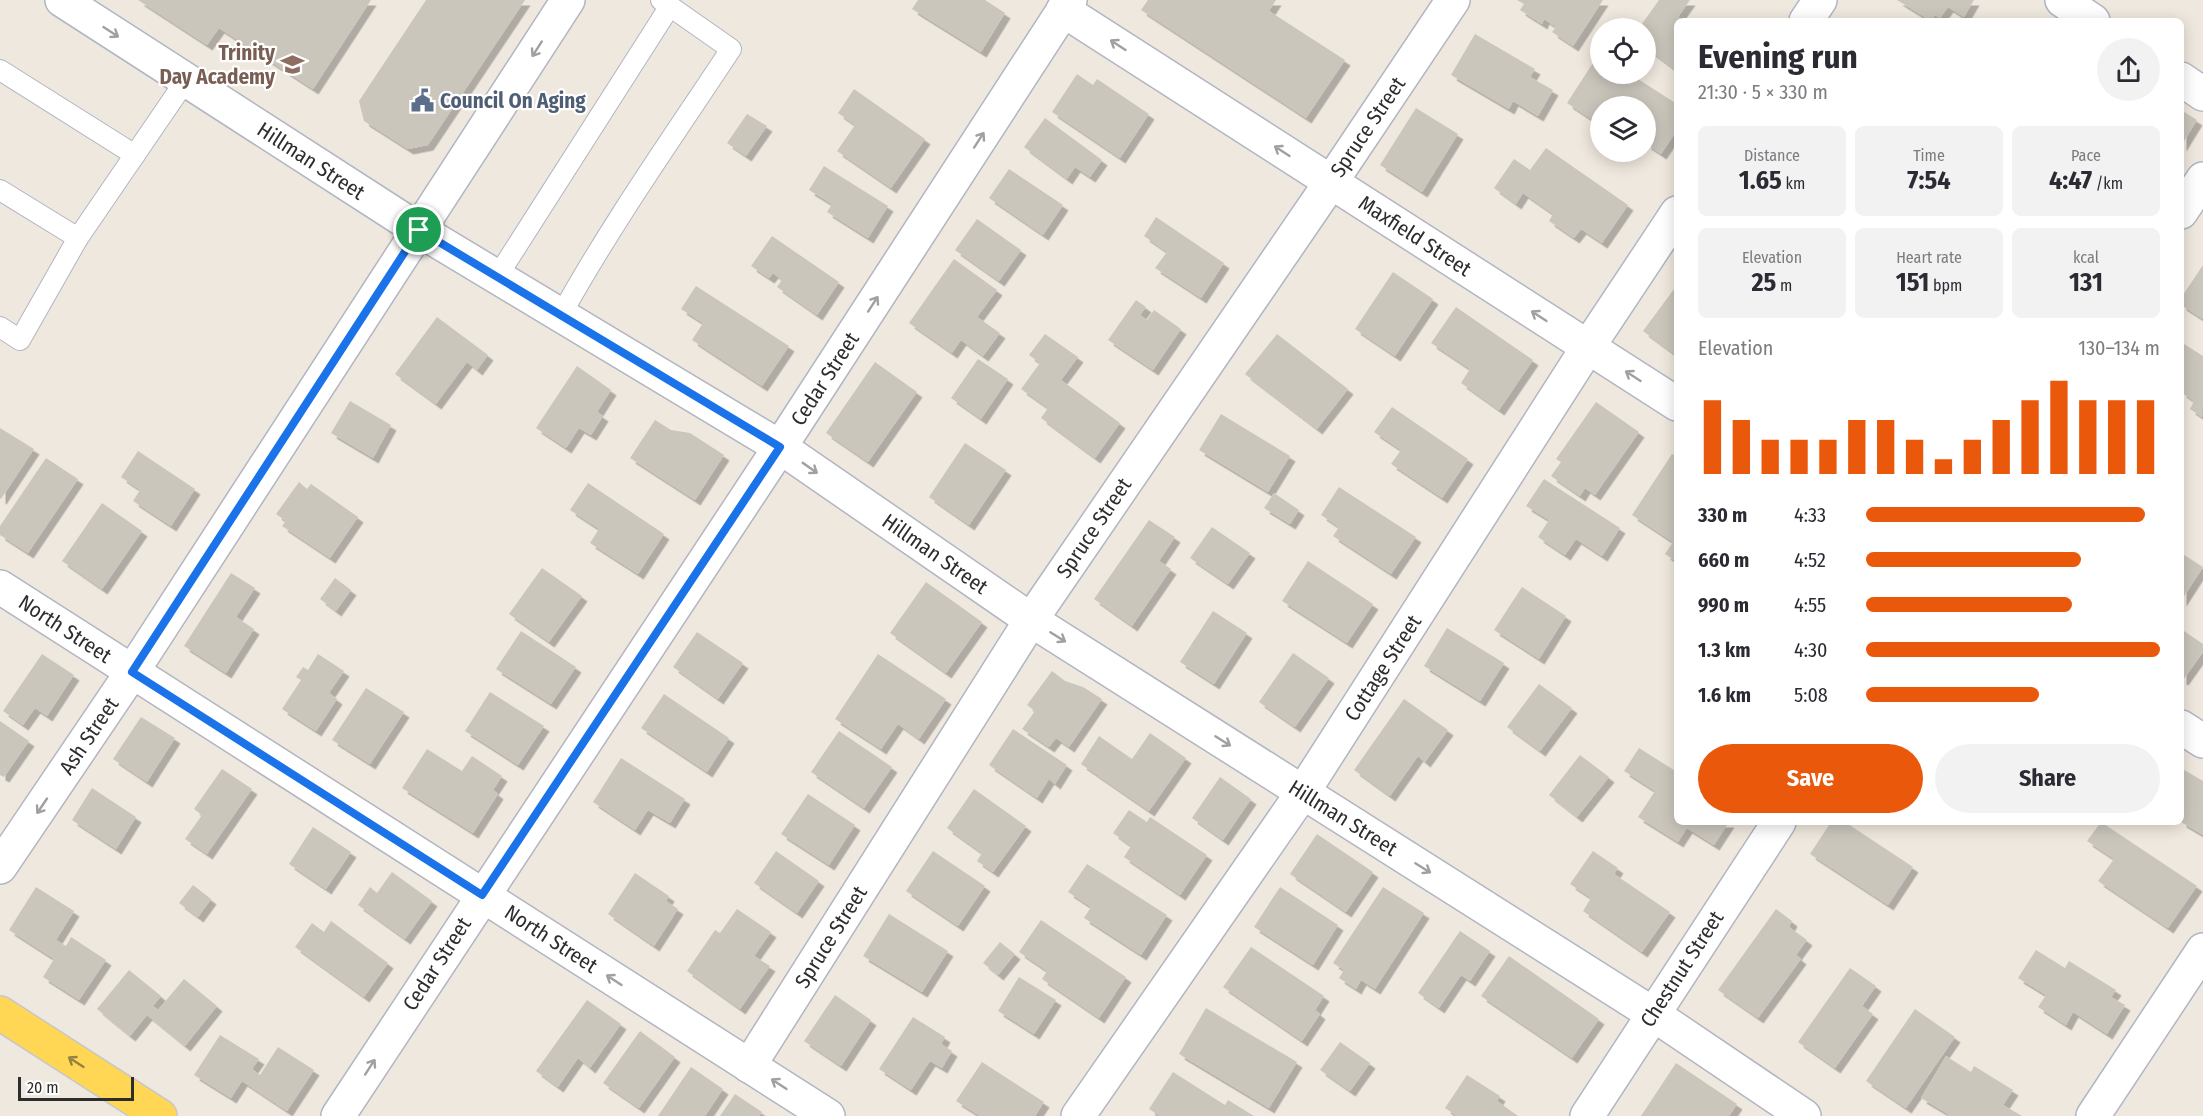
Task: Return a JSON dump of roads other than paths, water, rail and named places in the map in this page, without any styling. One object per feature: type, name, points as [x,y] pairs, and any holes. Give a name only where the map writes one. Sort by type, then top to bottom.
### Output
[{"type":"main road","points":[[0,1013],[160,1116]]},
{"type":"street","name":"Hillman Street","points":[[62,0],[419,230],[780,447],[1030,620],[1653,1014],[1804,1116]]},
{"type":"street","name":"Ash Street","points":[[0,867],[132,672],[568,0]]},
{"type":"street","name":"Spruce Street","points":[[749,1066],[1030,620],[1453,0]]},
{"type":"street","points":[[1808,18],[1820,0]]},
{"type":"street","points":[[2062,0],[2089,18]]},
{"type":"street","name":"Maxfield Street","points":[[1067,5],[1331,182],[1674,402]]},
{"type":"street","name":"Cedar Street","points":[[338,1116],[780,447],[1067,5]]},
{"type":"street","points":[[2184,81],[2203,94]]},
{"type":"street","points":[[2184,208],[2203,179]]},
{"type":"street","name":"Cottage Street","points":[[1078,1116],[1303,792],[1588,347],[1674,218]]},
{"type":"street","name":"North Street","points":[[0,588],[828,1116]]},
{"type":"street","points":[[2184,729],[2203,741]]},
{"type":"street","name":"Chestnut Street","points":[[1587,1116],[1777,825]]},
{"type":"street","points":[[2093,1116],[2203,950]]},
{"type":"lane","points":[[497,277],[665,3],[731,49],[588,268],[561,315]]},
{"type":"lane","points":[[0,70],[135,155]]},
{"type":"lane","points":[[0,327],[20,340],[78,238],[186,80]]},
{"type":"lane","points":[[0,190],[78,238]]},
{"type":"place","name":"Trinity Day Academy","points":[[293,65]]},
{"type":"place","name":"Council On Aging","points":[[422,101]]}]
